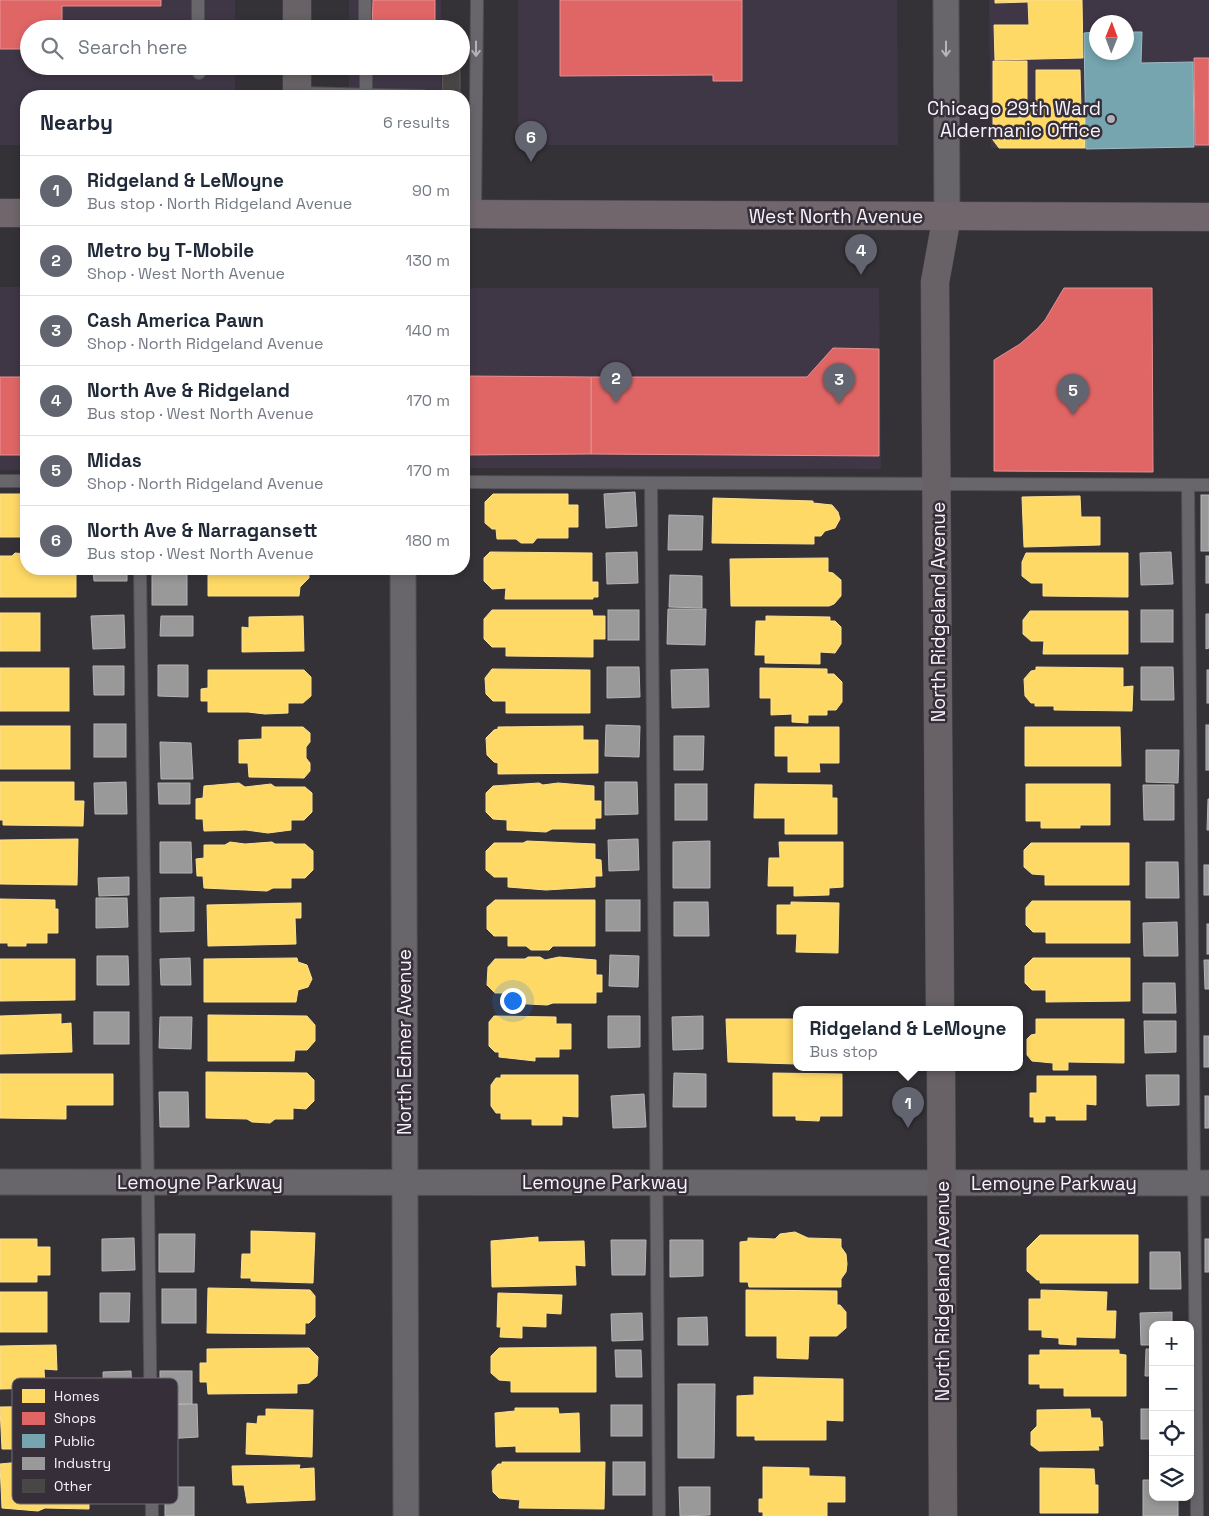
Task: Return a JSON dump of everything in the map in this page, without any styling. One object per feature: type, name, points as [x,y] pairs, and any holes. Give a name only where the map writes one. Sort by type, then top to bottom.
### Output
[{"type":"main road","points":[[0,213],[20,213]]},
{"type":"main road","name":"West North Avenue","points":[[470,214],[1209,217]]},
{"type":"street","points":[[297,0],[297,20]]},
{"type":"street","points":[[946,0],[946,216]]},
{"type":"street","name":"North Ridgeland Avenue","points":[[940,1006],[938,483],[935,282],[946,216]]},
{"type":"street","name":"North Edmer Avenue","points":[[404,575],[406,1516]]},
{"type":"street","name":"North Ridgeland Avenue","points":[[941,1071],[943,1516]]},
{"type":"street","name":"Lemoyne Parkway","points":[[0,1182],[1201,1183]]},
{"type":"lane","points":[[198,0],[198,20]]},
{"type":"lane","points":[[365,0],[365,20]]},
{"type":"lane","points":[[470,187],[477,0]]},
{"type":"lane","points":[[366,75],[366,90]]},
{"type":"lane","points":[[297,85],[335,90]]},
{"type":"lane","points":[[0,481],[20,481]]},
{"type":"lane","points":[[470,482],[1209,484]]},
{"type":"lane","points":[[650,482],[659,1516]]},
{"type":"lane","points":[[1188,484],[1201,1183],[1197,1516]]},
{"type":"lane","points":[[140,575],[150,1378]]},
{"type":"shaded area","points":[[0,0],[235,0],[235,20],[20,20],[20,75],[235,75],[235,90],[20,90],[20,145],[0,145]]},
{"type":"shaded area","points":[[349,0],[441,0],[441,20],[349,20]]},
{"type":"shaded area","points":[[518,0],[897,0],[898,145],[518,145]]},
{"type":"shaded area","points":[[989,0],[1209,0],[1209,148],[991,148]]},
{"type":"shaded area","points":[[349,75],[441,75],[441,90],[349,90]]},
{"type":"shaded area","points":[[0,287],[20,287],[20,470],[0,470]]},
{"type":"shaded area","points":[[470,288],[879,288],[881,469],[470,468]]},
{"type":"building: Homes","points":[[995,0],[1082,0],[1083,58],[995,60],[994,25],[1029,25],[1028,2],[995,3]]},
{"type":"building: Homes","points":[[993,61],[1027,61],[1027,112],[1032,112],[1036,107],[1036,70],[1080,70],[1081,107],[1085,112],[1085,148],[999,148],[993,140]]},
{"type":"building: Homes","points":[[0,494],[20,494],[20,537],[0,537]]},
{"type":"building: Homes","points":[[493,494],[568,494],[568,505],[578,505],[578,527],[568,527],[568,538],[537,538],[533,543],[521,543],[516,539],[497,539],[496,529],[492,529],[485,523],[485,502]]},
{"type":"building: Homes","points":[[1080,496],[1081,517],[1100,517],[1100,545],[1024,547],[1022,497]]},
{"type":"building: Homes","points":[[713,498],[813,501],[813,503],[832,505],[838,512],[840,519],[835,528],[825,531],[821,536],[814,536],[814,544],[712,543]]},
{"type":"building: Homes","points":[[490,552],[592,553],[592,582],[598,582],[598,597],[593,597],[593,599],[505,599],[506,588],[492,589],[484,581],[484,558]]},
{"type":"building: Homes","points":[[15,553],[20,553],[20,575],[76,575],[76,597],[0,597],[0,556],[12,556]]},
{"type":"building: Homes","points":[[1026,553],[1128,553],[1128,597],[1043,596],[1043,583],[1031,583],[1022,576],[1022,562]]},
{"type":"building: Homes","points":[[828,558],[828,572],[833,573],[841,580],[841,596],[834,604],[829,606],[731,606],[730,559]]},
{"type":"building: Homes","points":[[208,575],[309,575],[309,578],[300,587],[299,596],[208,596]]},
{"type":"building: Homes","points":[[492,610],[592,610],[593,616],[605,616],[605,639],[593,639],[593,657],[506,656],[506,647],[492,647],[484,639],[484,619]]},
{"type":"building: Homes","points":[[1030,611],[1128,611],[1128,654],[1043,654],[1044,641],[1031,641],[1023,634],[1023,620]]},
{"type":"building: Homes","points":[[0,613],[40,613],[40,651],[0,651]]},
{"type":"building: Homes","points":[[303,616],[304,651],[242,652],[242,627],[249,628],[249,617]]},
{"type":"building: Homes","points":[[766,616],[830,617],[830,621],[835,621],[841,627],[841,644],[835,653],[820,652],[820,664],[765,663],[765,655],[755,655],[756,621],[766,621]]},
{"type":"building: Homes","points":[[1036,667],[1123,668],[1123,687],[1133,686],[1132,711],[1054,710],[1054,706],[1035,706],[1035,703],[1031,703],[1025,696],[1024,679],[1031,671],[1036,670]]},
{"type":"building: Homes","points":[[0,668],[69,668],[69,711],[0,711]]},
{"type":"building: Homes","points":[[760,668],[827,669],[827,674],[834,674],[842,682],[842,702],[836,710],[827,710],[827,715],[808,715],[808,723],[792,722],[792,714],[771,715],[771,698],[760,698]]},
{"type":"building: Homes","points":[[492,669],[590,670],[590,713],[506,713],[506,701],[493,701],[486,694],[485,678]]},
{"type":"building: Homes","points":[[208,670],[304,670],[311,677],[311,696],[303,703],[288,703],[288,713],[208,712],[208,701],[201,701],[201,689],[208,688]]},
{"type":"building: Homes","points":[[0,726],[70,726],[70,769],[0,769]]},
{"type":"building: Homes","points":[[583,726],[583,740],[598,740],[598,773],[498,774],[498,763],[494,762],[487,755],[486,738],[498,727]]},
{"type":"building: Homes","points":[[262,727],[303,727],[310,733],[310,742],[306,747],[306,758],[310,763],[310,771],[304,778],[249,777],[248,763],[239,763],[239,740],[262,739]]},
{"type":"building: Homes","points":[[775,727],[839,727],[839,763],[819,763],[820,772],[788,772],[788,756],[775,756]]},
{"type":"building: Homes","points":[[1025,727],[1120,727],[1121,766],[1025,766]]},
{"type":"building: Homes","points":[[0,782],[74,782],[74,801],[84,801],[83,826],[3,825],[3,820],[0,820]]},
{"type":"building: Homes","points":[[239,783],[245,787],[271,784],[275,787],[305,787],[312,793],[312,812],[304,820],[291,820],[291,830],[268,833],[246,830],[204,831],[203,819],[196,819],[196,799],[203,798],[204,786]]},
{"type":"building: Homes","points":[[539,783],[543,785],[558,783],[594,786],[594,801],[601,801],[601,818],[595,818],[595,829],[552,829],[546,832],[507,830],[507,820],[493,819],[486,812],[486,793],[493,786]]},
{"type":"building: Homes","points":[[755,784],[832,785],[832,798],[837,798],[837,834],[785,834],[785,818],[754,818]]},
{"type":"building: Homes","points":[[1026,784],[1110,784],[1110,825],[1080,825],[1080,828],[1041,828],[1041,821],[1026,821]]},
{"type":"building: Homes","points":[[78,839],[77,885],[0,884],[0,840]]},
{"type":"building: Homes","points":[[527,841],[595,844],[595,859],[601,860],[602,876],[595,876],[595,887],[546,890],[508,887],[508,877],[494,877],[486,870],[486,851],[494,843],[523,843]]},
{"type":"building: Homes","points":[[230,842],[245,844],[272,842],[275,844],[305,844],[313,851],[313,870],[305,878],[291,878],[291,888],[273,888],[267,891],[204,888],[203,876],[197,876],[196,859],[204,858],[204,845],[225,845]]},
{"type":"building: Homes","points":[[779,842],[843,842],[843,887],[829,888],[829,895],[794,896],[794,886],[768,886],[769,858],[780,858]]},
{"type":"building: Homes","points":[[1031,843],[1129,843],[1129,885],[1045,885],[1045,875],[1032,874],[1024,867],[1024,850]]},
{"type":"building: Homes","points":[[0,899],[55,900],[55,909],[58,909],[58,933],[47,933],[47,943],[26,943],[26,946],[8,946],[8,943],[0,943]]},
{"type":"building: Homes","points":[[495,900],[595,900],[595,946],[553,946],[549,950],[531,950],[526,946],[508,946],[508,936],[494,936],[487,929],[487,907]]},
{"type":"building: Homes","points":[[1032,901],[1130,901],[1130,943],[1046,943],[1046,932],[1033,932],[1026,925],[1026,908]]},
{"type":"building: Homes","points":[[791,902],[839,903],[838,953],[796,952],[797,934],[777,934],[777,905],[791,905]]},
{"type":"building: Homes","points":[[301,903],[301,918],[295,918],[296,944],[208,946],[207,905]]},
{"type":"building: Homes","points":[[528,957],[540,957],[545,960],[559,957],[596,960],[596,975],[602,975],[602,992],[596,992],[596,1003],[553,1003],[547,1005],[509,1003],[509,993],[495,993],[487,985],[488,967],[495,959],[525,959]]},
{"type":"building: Homes","points":[[297,958],[298,962],[307,965],[312,979],[308,987],[298,990],[296,1002],[204,1002],[204,959]]},
{"type":"building: Homes","points":[[1033,958],[1130,958],[1130,1001],[1046,1002],[1046,990],[1032,990],[1025,983],[1025,966]]},
{"type":"building: Homes","points":[[0,959],[75,959],[75,1000],[0,1001]]},
{"type":"building: Homes","points":[[61,1014],[61,1024],[71,1023],[72,1052],[0,1054],[0,1016]]},
{"type":"building: Homes","points":[[208,1015],[307,1016],[315,1025],[315,1041],[307,1050],[295,1050],[294,1061],[208,1061]]},
{"type":"building: Homes","points":[[494,1016],[556,1017],[556,1024],[571,1024],[571,1049],[559,1049],[559,1057],[535,1057],[535,1061],[499,1057],[499,1052],[495,1052],[489,1046],[489,1022]]},
{"type":"building: Homes","points":[[726,1019],[793,1019],[793,1064],[728,1062]]},
{"type":"building: Homes","points":[[1036,1019],[1124,1019],[1124,1063],[1068,1062],[1068,1070],[1053,1070],[1053,1063],[1032,1061],[1027,1055],[1027,1039],[1031,1035],[1036,1034]]},
{"type":"building: Homes","points":[[206,1072],[307,1073],[314,1080],[314,1101],[306,1109],[293,1108],[293,1119],[275,1119],[270,1123],[252,1122],[247,1119],[206,1118]]},
{"type":"building: Homes","points":[[773,1073],[842,1074],[842,1116],[820,1116],[819,1121],[796,1120],[796,1116],[773,1116]]},
{"type":"building: Homes","points":[[0,1074],[113,1074],[113,1105],[66,1105],[66,1119],[0,1118]]},
{"type":"building: Homes","points":[[501,1075],[578,1075],[578,1117],[562,1116],[562,1125],[532,1125],[532,1119],[501,1119],[501,1113],[496,1113],[491,1106],[491,1085],[496,1078],[501,1078]]},
{"type":"building: Homes","points":[[1037,1076],[1096,1076],[1096,1105],[1086,1104],[1086,1120],[1056,1120],[1056,1116],[1045,1116],[1045,1122],[1034,1122],[1034,1117],[1030,1117],[1030,1093],[1037,1093]]},
{"type":"building: Homes","points":[[251,1231],[315,1233],[313,1283],[251,1281],[251,1278],[241,1278],[242,1254],[251,1254]]},
{"type":"building: Homes","points":[[795,1232],[808,1238],[841,1239],[841,1247],[846,1254],[847,1264],[846,1272],[841,1279],[841,1287],[749,1287],[748,1282],[740,1282],[740,1242],[748,1241],[748,1238],[775,1239],[780,1234]]},
{"type":"building: Homes","points":[[1040,1235],[1138,1235],[1138,1283],[1040,1283],[1040,1280],[1037,1280],[1027,1271],[1027,1248]]},
{"type":"building: Homes","points":[[538,1237],[538,1242],[584,1241],[585,1266],[575,1265],[576,1285],[492,1287],[491,1241]]},
{"type":"building: Homes","points":[[0,1239],[37,1239],[37,1247],[50,1247],[50,1275],[37,1275],[37,1282],[0,1282]]},
{"type":"building: Homes","points":[[208,1288],[310,1290],[315,1296],[315,1317],[309,1323],[305,1323],[305,1334],[207,1333]]},
{"type":"building: Homes","points":[[746,1290],[837,1291],[837,1305],[840,1305],[846,1312],[846,1328],[837,1336],[809,1336],[808,1359],[777,1358],[777,1336],[746,1336]]},
{"type":"building: Homes","points":[[1041,1290],[1107,1292],[1106,1311],[1116,1311],[1115,1338],[1076,1337],[1076,1345],[1059,1344],[1059,1338],[1042,1337],[1042,1330],[1029,1330],[1029,1299],[1041,1299]]},
{"type":"building: Homes","points":[[0,1292],[47,1292],[47,1332],[0,1332]]},
{"type":"building: Homes","points":[[498,1293],[562,1295],[561,1314],[546,1313],[546,1327],[522,1326],[522,1338],[500,1337],[501,1327],[497,1327]]},
{"type":"building: Homes","points":[[56,1345],[57,1370],[44,1369],[44,1378],[12,1378],[12,1389],[0,1389],[0,1346]]},
{"type":"building: Homes","points":[[596,1347],[596,1392],[511,1392],[511,1381],[499,1380],[491,1373],[491,1356],[499,1348]]},
{"type":"building: Homes","points":[[309,1348],[318,1357],[317,1376],[309,1383],[297,1384],[297,1393],[208,1394],[207,1382],[200,1382],[200,1363],[207,1363],[207,1349]]},
{"type":"building: Homes","points":[[1040,1350],[1119,1350],[1119,1354],[1126,1355],[1126,1396],[1064,1396],[1064,1388],[1040,1388],[1040,1384],[1029,1384],[1029,1355],[1040,1355]]},
{"type":"building: Homes","points":[[754,1377],[843,1379],[843,1421],[826,1420],[826,1440],[755,1440],[755,1436],[737,1436],[737,1396],[754,1395]]},
{"type":"building: Homes","points":[[0,1407],[12,1407],[12,1449],[2,1449]]},
{"type":"building: Homes","points":[[515,1408],[558,1408],[559,1414],[579,1413],[580,1452],[516,1452],[516,1446],[496,1447],[495,1413],[515,1411]]},
{"type":"building: Homes","points":[[266,1409],[313,1410],[312,1457],[246,1454],[247,1423],[257,1424],[258,1416],[266,1416]]},
{"type":"building: Homes","points":[[1090,1409],[1091,1418],[1100,1418],[1100,1421],[1102,1421],[1103,1446],[1098,1446],[1099,1450],[1039,1451],[1031,1445],[1031,1432],[1037,1426],[1037,1410]]},
{"type":"building: Homes","points":[[502,1462],[605,1462],[604,1509],[519,1508],[520,1500],[499,1498],[493,1492],[492,1471]]},
{"type":"building: Homes","points":[[12,1463],[12,1504],[89,1504],[89,1509],[45,1508],[38,1511],[2,1508],[0,1464]]},
{"type":"building: Homes","points":[[300,1465],[299,1469],[314,1468],[315,1500],[247,1503],[244,1485],[233,1485],[232,1466]]},
{"type":"building: Homes","points":[[763,1467],[809,1468],[809,1476],[845,1477],[845,1502],[827,1502],[827,1516],[763,1516],[763,1512],[759,1512],[759,1499],[763,1499]]},
{"type":"building: Homes","points":[[1040,1468],[1094,1469],[1095,1485],[1098,1485],[1098,1513],[1040,1513]]},
{"type":"building: Shops","points":[[0,0],[161,0],[161,6],[62,6],[62,20],[20,20],[20,49],[0,49]]},
{"type":"building: Shops","points":[[373,0],[435,0],[435,20],[372,20]]},
{"type":"building: Shops","points":[[560,0],[742,0],[742,81],[713,81],[713,75],[560,76]]},
{"type":"building: Shops","points":[[1194,58],[1209,58],[1209,145],[1195,145]]},
{"type":"building: Shops","points":[[1064,288],[1152,288],[1153,472],[994,471],[994,360],[1020,344],[1037,329],[1045,320]]},
{"type":"building: Shops","points":[[833,348],[879,349],[879,456],[591,454],[591,377],[807,377]]},
{"type":"building: Shops","points":[[470,376],[591,377],[591,454],[470,455]]},
{"type":"building: Shops","points":[[0,377],[20,377],[20,455],[0,455]]},
{"type":"building: Public","points":[[1134,32],[1142,32],[1141,63],[1193,62],[1194,147],[1086,149],[1084,33],[1089,33],[1089,60],[1134,60]]},
{"type":"building: Industry","points":[[635,492],[637,526],[606,528],[604,494]]},
{"type":"building: Industry","points":[[1201,495],[1209,495],[1209,551],[1201,551]]},
{"type":"building: Industry","points":[[669,515],[703,516],[702,550],[668,550]]},
{"type":"building: Industry","points":[[637,552],[638,583],[607,584],[606,553]]},
{"type":"building: Industry","points":[[1171,552],[1173,584],[1141,585],[1140,553]]},
{"type":"building: Industry","points":[[1206,556],[1209,556],[1209,583],[1206,583]]},
{"type":"building: Industry","points":[[94,575],[127,575],[127,581],[94,581]]},
{"type":"building: Industry","points":[[152,575],[187,575],[187,605],[152,605]]},
{"type":"building: Industry","points":[[670,575],[702,576],[702,608],[669,607]]},
{"type":"building: Industry","points":[[668,609],[706,609],[705,645],[667,644]]},
{"type":"building: Industry","points":[[608,610],[639,610],[639,640],[608,640]]},
{"type":"building: Industry","points":[[1141,610],[1173,610],[1173,642],[1141,642]]},
{"type":"building: Industry","points":[[1206,614],[1209,614],[1209,648],[1206,649]]},
{"type":"building: Industry","points":[[124,615],[125,648],[93,649],[91,616]]},
{"type":"building: Industry","points":[[161,616],[193,616],[193,636],[160,636]]},
{"type":"building: Industry","points":[[158,665],[188,665],[188,697],[158,696]]},
{"type":"building: Industry","points":[[93,666],[124,666],[124,695],[94,695]]},
{"type":"building: Industry","points":[[607,667],[639,667],[640,697],[607,698]]},
{"type":"building: Industry","points":[[1141,667],[1173,667],[1174,700],[1141,700]]},
{"type":"building: Industry","points":[[708,669],[709,707],[672,708],[671,670]]},
{"type":"building: Industry","points":[[1207,670],[1209,670],[1209,703],[1207,703]]},
{"type":"building: Industry","points":[[94,724],[126,724],[126,757],[94,757]]},
{"type":"building: Industry","points":[[606,725],[640,726],[639,757],[605,756]]},
{"type":"building: Industry","points":[[1206,725],[1209,725],[1209,770],[1206,770]]},
{"type":"building: Industry","points":[[674,736],[704,736],[703,770],[674,770]]},
{"type":"building: Industry","points":[[160,742],[191,743],[193,779],[161,779]]},
{"type":"building: Industry","points":[[1146,750],[1179,750],[1178,783],[1146,782]]},
{"type":"building: Industry","points":[[126,782],[127,814],[95,814],[94,783]]},
{"type":"building: Industry","points":[[605,782],[637,782],[638,814],[605,815]]},
{"type":"building: Industry","points":[[158,783],[190,783],[190,804],[159,804]]},
{"type":"building: Industry","points":[[675,784],[707,784],[707,820],[675,820]]},
{"type":"building: Industry","points":[[1143,785],[1174,785],[1174,820],[1144,820]]},
{"type":"building: Industry","points":[[1208,799],[1209,830],[1207,830]]},
{"type":"building: Industry","points":[[638,839],[639,870],[609,871],[608,840]]},
{"type":"building: Industry","points":[[710,841],[710,888],[673,888],[673,842]]},
{"type":"building: Industry","points":[[160,842],[191,842],[192,873],[160,873]]},
{"type":"building: Industry","points":[[1146,862],[1178,862],[1179,898],[1146,898]]},
{"type":"building: Industry","points":[[1204,865],[1209,865],[1209,895],[1204,895]]},
{"type":"building: Industry","points":[[129,877],[129,895],[99,896],[98,878]]},
{"type":"building: Industry","points":[[194,897],[194,931],[160,932],[160,898]]},
{"type":"building: Industry","points":[[96,898],[127,898],[128,927],[96,928]]},
{"type":"building: Industry","points":[[606,900],[640,900],[640,931],[606,931]]},
{"type":"building: Industry","points":[[674,902],[708,902],[709,936],[674,936]]},
{"type":"building: Industry","points":[[1177,922],[1178,956],[1144,956],[1143,923]]},
{"type":"building: Industry","points":[[1207,924],[1209,924],[1209,954],[1207,954]]},
{"type":"building: Industry","points":[[610,955],[639,956],[638,987],[609,986]]},
{"type":"building: Industry","points":[[97,956],[128,956],[129,985],[97,985]]},
{"type":"building: Industry","points":[[190,958],[191,985],[161,985],[160,959]]},
{"type":"building: Industry","points":[[1204,960],[1209,960],[1209,989],[1205,989]]},
{"type":"building: Industry","points":[[1143,983],[1175,983],[1176,1013],[1143,1013]]},
{"type":"building: Industry","points":[[94,1012],[129,1012],[129,1044],[94,1044]]},
{"type":"building: Industry","points":[[608,1016],[640,1016],[640,1047],[608,1048]]},
{"type":"building: Industry","points":[[703,1016],[703,1049],[673,1050],[672,1017]]},
{"type":"building: Industry","points":[[160,1017],[192,1017],[191,1049],[159,1048]]},
{"type":"building: Industry","points":[[1144,1021],[1176,1021],[1176,1052],[1145,1053]]},
{"type":"building: Industry","points":[[1204,1036],[1209,1036],[1209,1067],[1204,1067]]},
{"type":"building: Industry","points":[[674,1073],[706,1074],[706,1107],[673,1107]]},
{"type":"building: Industry","points":[[1146,1075],[1179,1075],[1179,1105],[1147,1106]]},
{"type":"building: Industry","points":[[159,1092],[188,1092],[189,1127],[160,1127]]},
{"type":"building: Industry","points":[[644,1094],[646,1127],[613,1128],[611,1096]]},
{"type":"building: Industry","points":[[1205,1096],[1209,1096],[1209,1128],[1205,1128]]},
{"type":"building: Industry","points":[[159,1234],[195,1234],[194,1272],[159,1272]]},
{"type":"building: Industry","points":[[134,1238],[135,1270],[102,1271],[102,1239]]},
{"type":"building: Industry","points":[[1205,1239],[1209,1239],[1209,1272],[1205,1272]]},
{"type":"building: Industry","points":[[611,1240],[646,1240],[645,1275],[612,1275]]},
{"type":"building: Industry","points":[[670,1240],[703,1240],[703,1276],[670,1277]]},
{"type":"building: Industry","points":[[1150,1252],[1180,1252],[1181,1289],[1150,1289]]},
{"type":"building: Industry","points":[[162,1289],[196,1289],[196,1323],[162,1323]]},
{"type":"building: Industry","points":[[100,1293],[130,1293],[129,1322],[100,1322]]},
{"type":"building: Industry","points":[[1172,1312],[1172,1321],[1149,1321],[1149,1345],[1141,1345],[1140,1313]]},
{"type":"building: Industry","points":[[642,1313],[643,1340],[612,1341],[611,1314]]},
{"type":"building: Industry","points":[[707,1317],[708,1345],[678,1345],[678,1318]]},
{"type":"building: Industry","points":[[1146,1349],[1149,1349],[1149,1376],[1145,1376]]},
{"type":"building: Industry","points":[[615,1350],[641,1350],[642,1377],[616,1377]]},
{"type":"building: Industry","points":[[131,1371],[131,1378],[103,1378],[103,1372]]},
{"type":"building: Industry","points":[[160,1371],[192,1371],[192,1404],[178,1404],[178,1378],[160,1378]]},
{"type":"building: Industry","points":[[678,1384],[715,1384],[714,1458],[678,1458]]},
{"type":"building: Industry","points":[[197,1404],[198,1437],[178,1438],[178,1405]]},
{"type":"building: Industry","points":[[611,1405],[642,1405],[642,1436],[611,1436]]},
{"type":"building: Industry","points":[[1141,1409],[1149,1409],[1149,1439],[1141,1439]]},
{"type":"building: Industry","points":[[613,1462],[645,1462],[645,1495],[613,1495]]},
{"type":"building: Industry","points":[[1143,1480],[1149,1480],[1149,1501],[1178,1501],[1178,1516],[1143,1516]]},
{"type":"building: Industry","points":[[178,1487],[194,1487],[194,1516],[165,1516],[165,1504],[178,1504]]},
{"type":"building: Industry","points":[[679,1487],[710,1487],[710,1515],[680,1516]]},
{"type":"building: Other","points":[[443,75],[460,75],[460,90],[442,90]]},
{"type":"place","name":"Chicago 29th Ward Aldermanic Office","points":[[1111,119]]},
{"type":"place","name":"North Ave & Narragansett","points":[[531,162]]},
{"type":"place","name":"North Ave & Ridgeland","points":[[861,275]]},
{"type":"place","name":"Metro by T-Mobile","points":[[616,403]]},
{"type":"place","name":"Cash America Pawn","points":[[839,404]]},
{"type":"place","name":"Midas","points":[[1073,415]]},
{"type":"place","name":"Ridgeland & LeMoyne","points":[[908,1128]]}]
